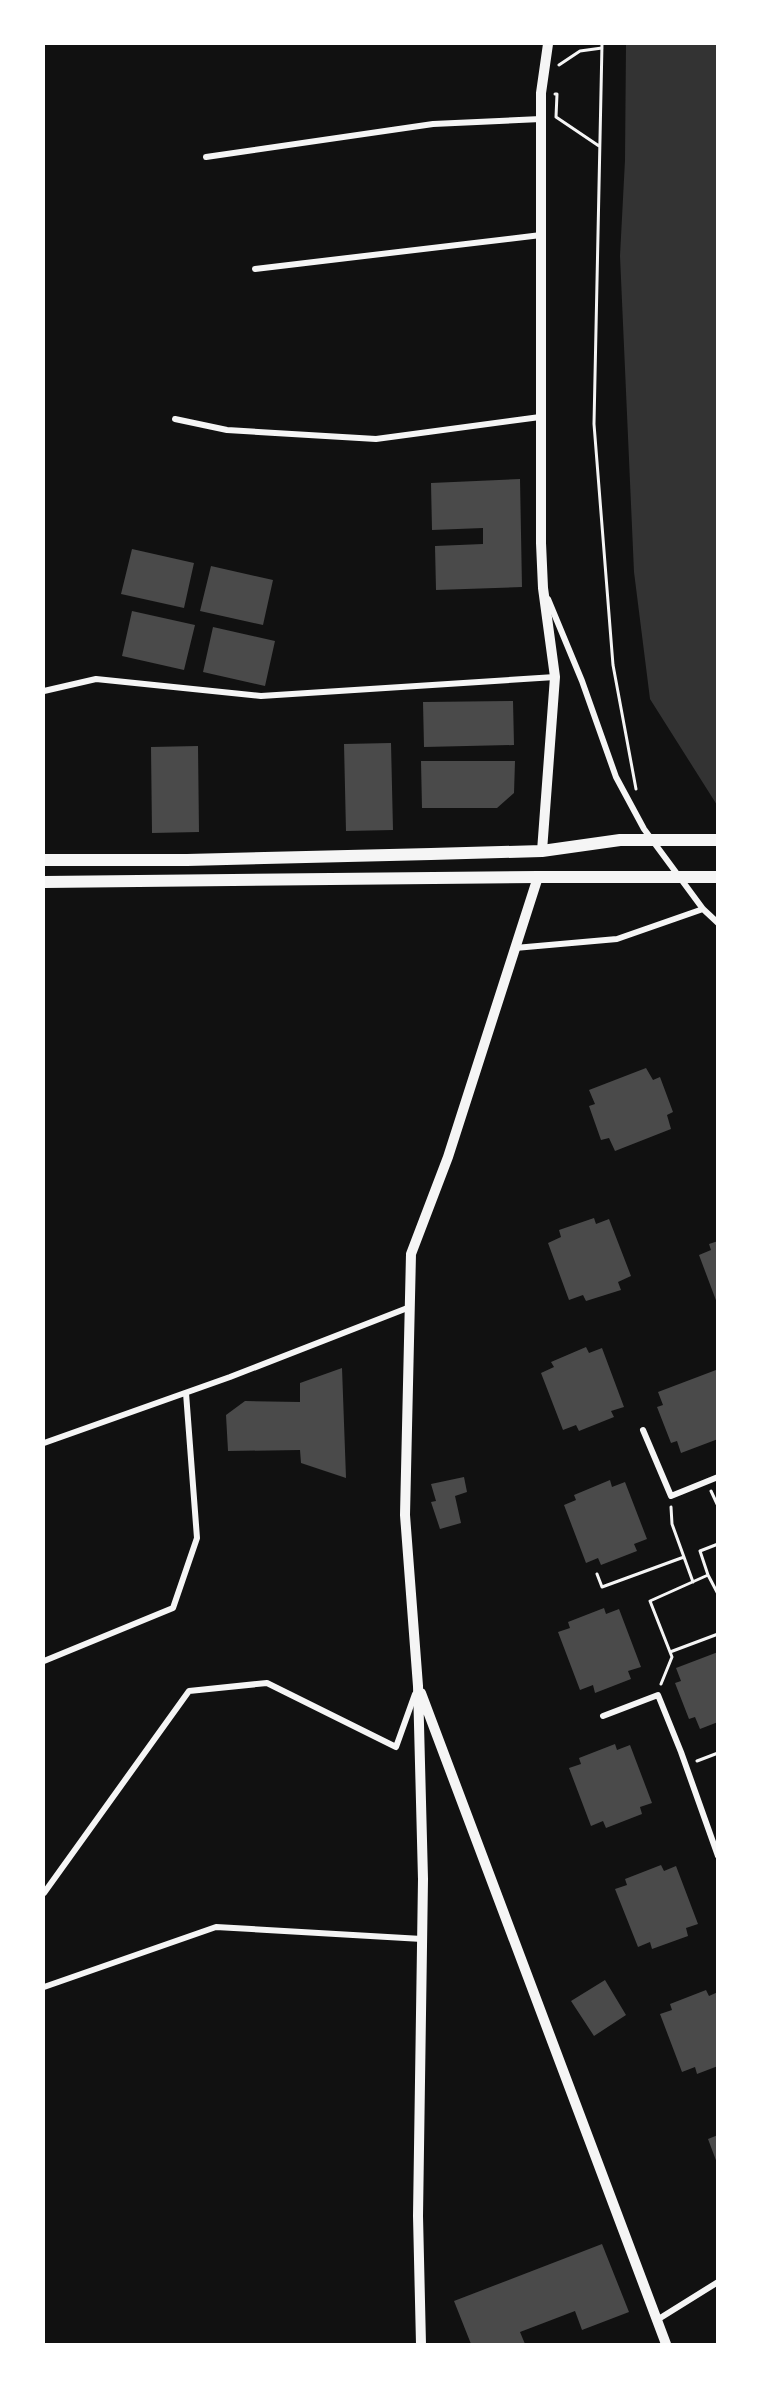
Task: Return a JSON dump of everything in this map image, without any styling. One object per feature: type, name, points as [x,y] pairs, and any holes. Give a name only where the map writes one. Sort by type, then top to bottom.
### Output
[{"type":"main road","points":[[44,860],[187,860],[542,851],[620,840],[717,840]]},
{"type":"main road","points":[[44,882],[717,877]]},
{"type":"street","points":[[542,851],[555,677],[543,588],[540,417],[541,93],[548,44]]},
{"type":"street","points":[[206,157],[433,124],[541,119]]},
{"type":"street","points":[[255,269],[541,235]]},
{"type":"street","points":[[175,419],[227,430],[376,439],[540,417]]},
{"type":"street","points":[[543,588],[582,681],[616,777],[644,829],[703,909],[717,923]]},
{"type":"street","points":[[44,691],[96,679],[261,696],[555,677]]},
{"type":"street","points":[[421,2344],[418,2216],[423,1868],[418,1686],[405,1515],[411,1254],[448,1157],[538,877]]},
{"type":"street","points":[[515,948],[617,939],[703,909]]},
{"type":"street","points":[[44,1443],[186,1393],[410,1307]]},
{"type":"street","points":[[44,1661],[173,1608],[196,1538],[186,1393]]},
{"type":"street","points":[[643,1430],[671,1496],[717,1477]]},
{"type":"street","points":[[44,1893],[189,1691],[267,1683],[396,1747],[418,1686]]},
{"type":"street","points":[[418,1686],[666,2344]]},
{"type":"street","points":[[603,1716],[658,1695],[686,1766],[717,1857]]},
{"type":"street","points":[[44,1987],[216,1927],[422,1939]]},
{"type":"street","points":[[657,2320],[717,2282]]},
{"type":"path","points":[[558,75],[559,66],[580,51],[602,46],[594,424],[613,665],[637,794]]},
{"type":"path","points":[[558,84],[556,117],[599,146]]},
{"type":"path","points":[[541,93],[557,94]]},
{"type":"path","points":[[671,1496],[672,1524],[693,1582]]},
{"type":"path","points":[[717,1544],[700,1551],[717,1594]]},
{"type":"path","points":[[597,1574],[602,1587],[684,1557]]},
{"type":"path","points":[[658,1695],[672,1657],[650,1601],[708,1575]]},
{"type":"path","points":[[670,1652],[717,1634]]},
{"type":"path","points":[[686,1766],[717,1753]]},
{"type":"shaded area","points":[[626,44],[717,44],[717,805],[650,699],[634,572],[620,256],[625,160]]},
{"type":"building","points":[[520,479],[522,587],[436,590],[435,546],[483,544],[483,528],[432,530],[431,483]]},
{"type":"building","points":[[132,549],[194,563],[184,608],[121,594]]},
{"type":"building","points":[[211,566],[273,580],[263,625],[200,611]]},
{"type":"building","points":[[132,611],[195,625],[184,670],[122,656]]},
{"type":"building","points":[[213,627],[275,641],[265,686],[203,672]]},
{"type":"building","points":[[513,701],[514,745],[424,747],[423,702]]},
{"type":"building","points":[[391,743],[393,830],[346,831],[344,744]]},
{"type":"building","points":[[198,746],[199,832],[152,833],[151,747]]},
{"type":"building","points":[[421,761],[515,761],[514,793],[497,808],[422,808]]},
{"type":"building","points":[[646,1068],[653,1080],[660,1077],[673,1112],[667,1115],[671,1129],[615,1151],[609,1138],[601,1140],[589,1106],[595,1104],[589,1090]]},
{"type":"building","points":[[594,1218],[596,1224],[609,1219],[631,1276],[618,1282],[621,1290],[586,1301],[583,1295],[569,1300],[548,1243],[561,1237],[559,1230]]},
{"type":"building","points":[[718,1241],[717,1303],[699,1255],[711,1250],[709,1244]]},
{"type":"building","points":[[586,1347],[589,1353],[602,1348],[624,1407],[611,1411],[614,1417],[579,1431],[576,1425],[563,1430],[541,1373],[554,1367],[551,1362]]},
{"type":"building","points":[[342,1368],[346,1478],[301,1463],[300,1450],[228,1451],[226,1415],[245,1401],[300,1402],[300,1383]]},
{"type":"building","points":[[716,1370],[718,1375],[718,1439],[681,1453],[677,1441],[671,1443],[657,1407],[663,1405],[658,1392]]},
{"type":"building","points":[[464,1477],[467,1492],[455,1496],[461,1523],[440,1529],[431,1502],[436,1501],[431,1484]]},
{"type":"building","points":[[610,1480],[612,1487],[625,1482],[647,1539],[634,1544],[637,1551],[601,1565],[598,1558],[586,1563],[564,1505],[576,1500],[574,1495]]},
{"type":"building","points":[[604,1608],[606,1614],[619,1609],[641,1667],[628,1671],[631,1679],[595,1693],[593,1685],[580,1690],[558,1632],[570,1628],[568,1622]]},
{"type":"building","points":[[718,1652],[718,1722],[700,1729],[695,1717],[689,1719],[675,1683],[681,1681],[676,1668]]},
{"type":"building","points":[[615,1744],[617,1750],[630,1745],[652,1803],[640,1807],[642,1814],[606,1828],[603,1821],[591,1826],[569,1768],[581,1764],[579,1758]]},
{"type":"building","points":[[661,1865],[664,1871],[676,1866],[698,1924],[686,1928],[688,1936],[652,1949],[650,1942],[638,1947],[615,1889],[627,1885],[625,1879]]},
{"type":"building","points":[[605,1980],[626,2015],[594,2036],[571,2001]]},
{"type":"building","points":[[706,1990],[709,1996],[718,1992],[718,2066],[697,2074],[695,2067],[682,2072],[660,2014],[672,2010],[670,2004]]},
{"type":"building","points":[[718,2135],[718,2163],[717,2163],[708,2139]]},
{"type":"building","points":[[602,2244],[629,2312],[582,2330],[575,2311],[520,2332],[525,2344],[471,2344],[454,2301]]}]
